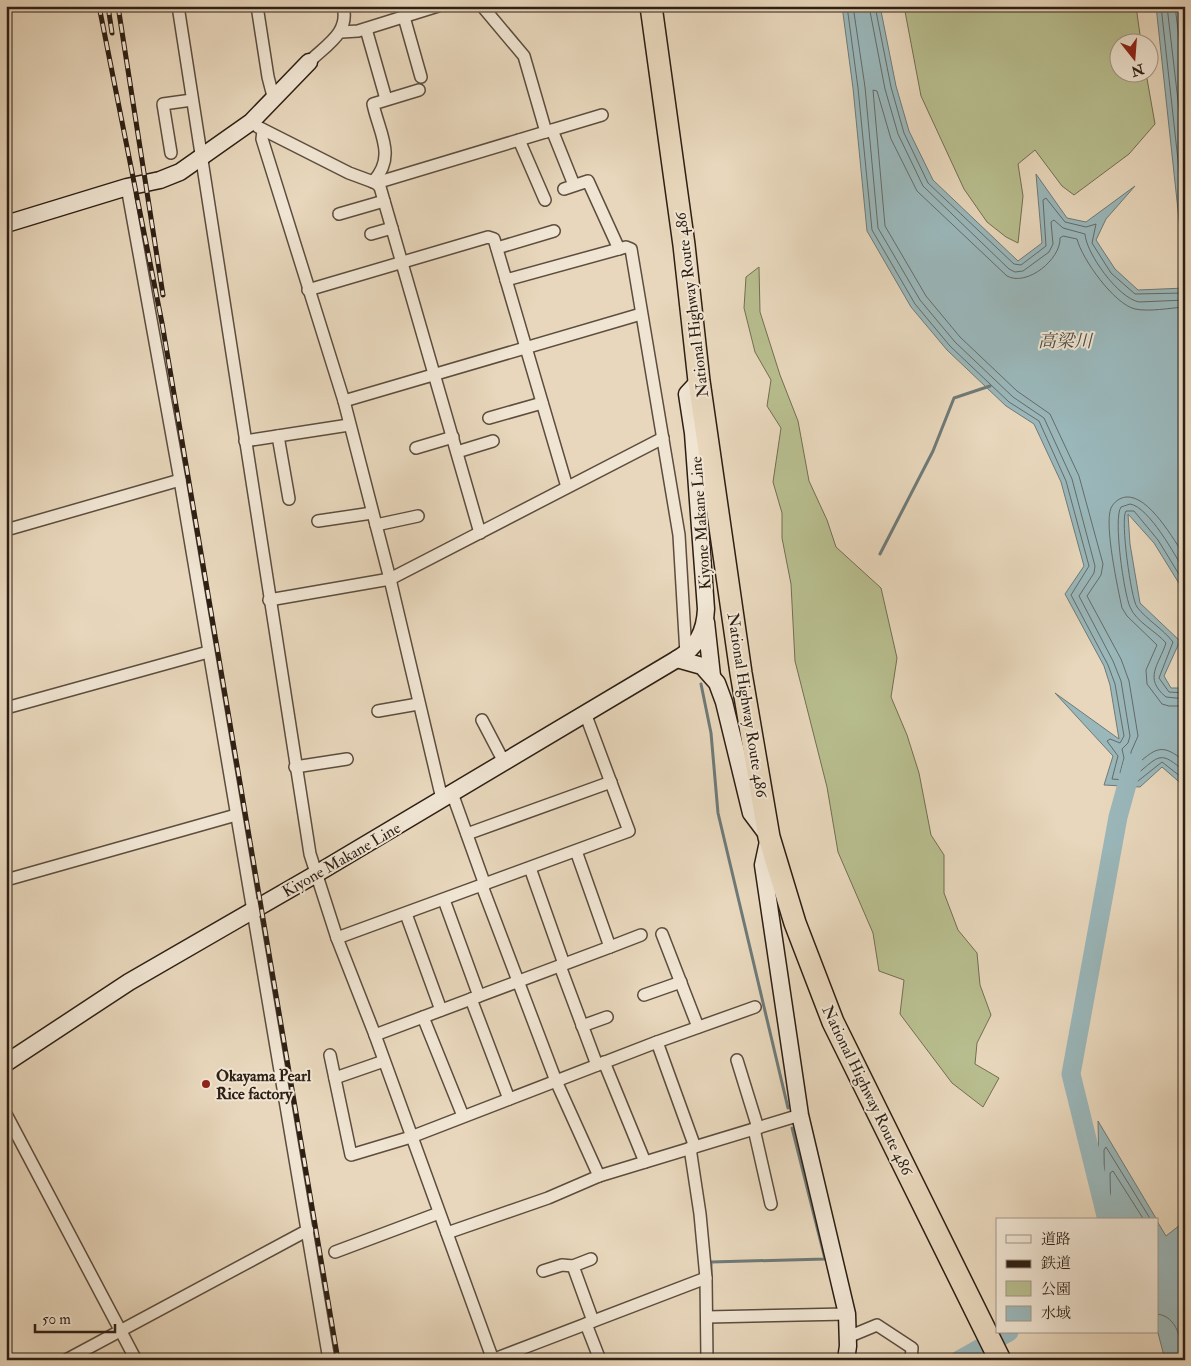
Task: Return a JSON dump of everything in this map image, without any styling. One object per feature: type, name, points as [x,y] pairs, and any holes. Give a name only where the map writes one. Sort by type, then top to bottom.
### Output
[{"type":"highway","name":"National Highway Route 486","points":[[651,6],[684,245],[699,381],[741,673],[769,837],[795,923],[833,1022],[1000,1360]]},
{"type":"main road","points":[[6,224],[127,187],[160,180],[180,172],[257,126],[274,100],[309,62]]},
{"type":"main road","name":"Kiyone Makane Line","points":[[6,1063],[129,982],[316,874],[682,656],[698,642],[706,620],[693,433],[686,394],[699,381]]},
{"type":"main road","points":[[706,620],[712,676],[724,702],[763,865],[800,1115],[847,1314],[846,1360]]},
{"type":"main road","points":[[682,656],[702,666],[712,676]]},
{"type":"main road","points":[[751,813],[769,837],[763,865]]},
{"type":"street","points":[[178,6],[310,854],[337,938],[375,1035],[493,1360],[706,1278]]},
{"type":"street","points":[[257,6],[268,76],[274,100]]},
{"type":"street","points":[[309,62],[342,32],[345,21],[343,6]]},
{"type":"street","points":[[342,32],[366,29],[438,6]]},
{"type":"street","points":[[482,6],[524,56],[569,187],[588,181],[619,249]]},
{"type":"street","points":[[404,17],[421,77]]},
{"type":"street","points":[[366,29],[386,100]]},
{"type":"street","points":[[374,183],[387,151],[374,104],[419,90]]},
{"type":"street","points":[[171,153],[163,104],[192,100]]},
{"type":"street","points":[[374,183],[602,115]]},
{"type":"street","points":[[257,126],[374,183],[384,200],[480,533]]},
{"type":"street","points":[[257,126],[344,401],[390,579],[418,704],[447,796],[467,834],[516,982],[556,1081],[600,1176]]},
{"type":"street","points":[[519,140],[545,200]]},
{"type":"street","points":[[127,187],[180,480],[329,1360]]},
{"type":"street","points":[[339,214],[384,200]]},
{"type":"street","points":[[371,234],[392,228]]},
{"type":"street","points":[[497,248],[554,231]]},
{"type":"street","points":[[308,290],[488,237],[494,239],[567,487]]},
{"type":"street","points":[[506,280],[626,247],[631,249],[679,535],[682,656]]},
{"type":"street","points":[[344,401],[641,314]]},
{"type":"street","points":[[490,418],[542,403]]},
{"type":"street","points":[[245,441],[349,426]]},
{"type":"street","points":[[278,436],[289,499]]},
{"type":"street","points":[[416,448],[453,437]]},
{"type":"street","points":[[269,600],[390,579],[663,438]]},
{"type":"street","points":[[457,452],[493,442]]},
{"type":"street","points":[[6,530],[180,480]]},
{"type":"street","points":[[318,521],[372,513]]},
{"type":"street","points":[[376,525],[418,516]]},
{"type":"street","points":[[6,708],[208,652]]},
{"type":"street","points":[[378,711],[418,704]]},
{"type":"street","points":[[337,938],[629,831],[585,713]]},
{"type":"street","points":[[482,720],[504,762]]},
{"type":"street","points":[[295,767],[347,759]]},
{"type":"street","points":[[467,834],[611,782]]},
{"type":"street","points":[[6,880],[236,815]]},
{"type":"street","points":[[576,851],[610,947]]},
{"type":"street","points":[[530,868],[582,1026],[645,1162]]},
{"type":"street","points":[[444,900],[508,1099]]},
{"type":"street","points":[[406,914],[441,1010]]},
{"type":"street","points":[[662,934],[698,1027]]},
{"type":"street","points":[[375,1035],[641,935]]},
{"type":"street","points":[[644,995],[681,982]]},
{"type":"street","points":[[330,1055],[351,1155],[411,1136],[657,1042],[755,1007]]},
{"type":"street","points":[[423,1017],[463,1116]]},
{"type":"street","points":[[582,1026],[607,1017]]},
{"type":"street","points":[[657,1042],[693,1147],[710,1317],[707,1360]]},
{"type":"street","points":[[737,1060],[756,1128],[771,1204]]},
{"type":"street","points":[[335,1078],[384,1061]]},
{"type":"street","points":[[6,1114],[136,1360]]},
{"type":"street","points":[[447,1233],[548,1198],[600,1176],[800,1115]]},
{"type":"street","points":[[334,1252],[439,1213]]},
{"type":"street","points":[[66,1360],[308,1230]]},
{"type":"street","points":[[543,1271],[562,1265],[573,1266],[591,1259]]},
{"type":"street","points":[[573,1266],[600,1360]]},
{"type":"street","points":[[710,1317],[847,1314]]},
{"type":"street","points":[[848,1337],[877,1325],[912,1348],[911,1360]]},
{"type":"green space","points":[[904,6],[1136,6],[1140,32],[1108,32],[1108,82],[1148,82],[1155,124],[1129,154],[1074,195],[1062,186],[1035,150],[1018,164],[1023,196],[1018,243],[1006,237],[987,222],[964,189],[921,96]]},
{"type":"green space","points":[[759,267],[760,312],[780,375],[798,421],[809,481],[827,520],[836,547],[881,588],[897,658],[891,697],[907,735],[919,773],[931,835],[944,855],[944,893],[958,930],[977,953],[980,985],[991,1015],[977,1043],[975,1064],[999,1078],[983,1107],[952,1083],[900,1014],[904,980],[879,971],[873,933],[838,852],[827,787],[795,661],[791,584],[782,538],[782,513],[773,482],[781,428],[767,406],[771,380],[755,352],[744,308],[746,277]]},
{"type":"water","name":"高梁川","points":[[842,6],[880,6],[896,86],[909,131],[933,180],[1018,261],[1042,243],[1036,174],[1067,218],[1086,222],[1135,186],[1106,219],[1096,240],[1115,269],[1138,290],[1185,288],[1185,593],[1154,543],[1128,514],[1130,544],[1140,603],[1180,641],[1164,676],[1171,688],[1185,688],[1185,787],[1162,767],[1140,787],[1104,785],[1113,756],[1055,693],[1119,739],[1110,685],[1104,666],[1065,594],[1084,566],[1061,482],[1034,424],[1006,406],[947,350],[911,307],[867,231],[853,88]]},
{"type":"water","points":[[1156,6],[1185,6],[1185,275]]},
{"type":"water","points":[[1098,1121],[1156,1218],[1100,1218]]},
{"type":"water","points":[[1185,1221],[1185,1302],[1183,1322],[1185,1360],[1165,1360],[1158,1333],[1158,1223],[1166,1236]]},
{"type":"waterway","points":[[880,554],[933,451],[954,398],[990,386]]},
{"type":"waterway","points":[[701,684],[711,733],[718,813],[788,1108]]},
{"type":"waterway","points":[[1107,1218],[1071,1074],[1118,817],[1133,763]]},
{"type":"waterway","points":[[711,1279],[711,1262],[825,1259],[792,1128]]},
{"type":"waterway","points":[[959,1360],[1005,1334]]},
{"type":"railway","points":[[99,6],[162,323],[338,1360]]},
{"type":"railway","points":[[108,6],[112,33]]},
{"type":"railway","points":[[118,6],[163,295]]},
{"type":"place","name":"Okayama Pearl Rice factory","points":[[206,1084]]}]
